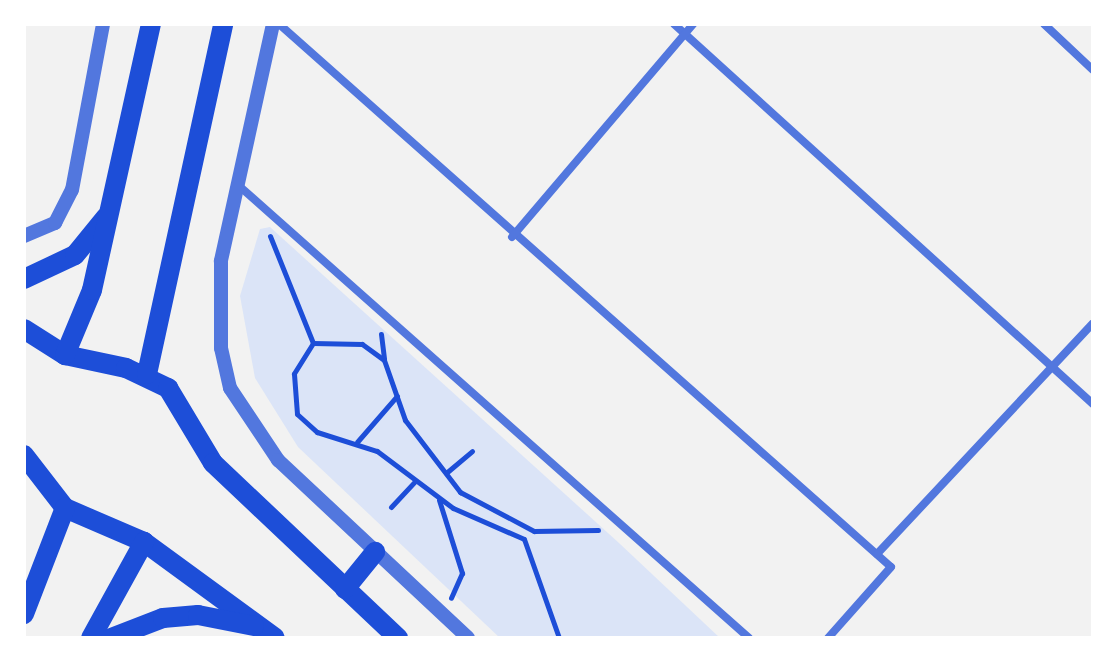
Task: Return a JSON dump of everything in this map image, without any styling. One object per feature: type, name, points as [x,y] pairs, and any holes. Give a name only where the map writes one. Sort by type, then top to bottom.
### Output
[{"type":"main road","points":[[65,355],[92,290],[151,24]]},
{"type":"main road","points":[[147,374],[223,24]]},
{"type":"main road","points":[[24,279],[75,255],[112,206]]},
{"type":"main road","points":[[24,329],[65,355],[147,374],[192,420],[213,463],[398,638]]},
{"type":"main road","points":[[24,455],[65,508],[144,542],[271,634]]},
{"type":"main road","points":[[24,614],[65,508]]},
{"type":"main road","points":[[91,638],[144,542]]},
{"type":"main road","points":[[345,589],[375,552]]},
{"type":"main road","points":[[111,638],[163,618],[198,615],[271,634]]},
{"type":"street","points":[[24,236],[55,223],[72,190],[103,24]]},
{"type":"street","points":[[468,638],[278,460],[230,388],[218,302],[237,185],[276,24],[512,237],[891,567],[828,638]]},
{"type":"street","points":[[674,24],[1093,404]]},
{"type":"street","points":[[512,237],[693,24]]},
{"type":"street","points":[[1044,24],[1093,70]]},
{"type":"street","points":[[237,185],[749,638]]},
{"type":"street","points":[[877,554],[1093,323]]},
{"type":"path","points":[[256,202],[313,343]]},
{"type":"path","points":[[313,343],[362,344],[384,360],[405,420],[460,492],[534,531],[598,530]]},
{"type":"path","points":[[313,343],[294,374],[297,414],[317,432],[357,442],[439,499],[524,539],[559,638]]},
{"type":"path","points":[[357,442],[398,395]]},
{"type":"path","points":[[446,473],[472,451]]},
{"type":"path","points":[[391,507],[414,482]]},
{"type":"path","points":[[436,608],[457,594],[462,573],[439,499]]},
{"type":"path","points":[[656,638],[696,638]]},
{"type":"shaded area","points":[[270,227],[720,638],[500,638],[298,447],[255,378],[240,296],[260,229]]}]
